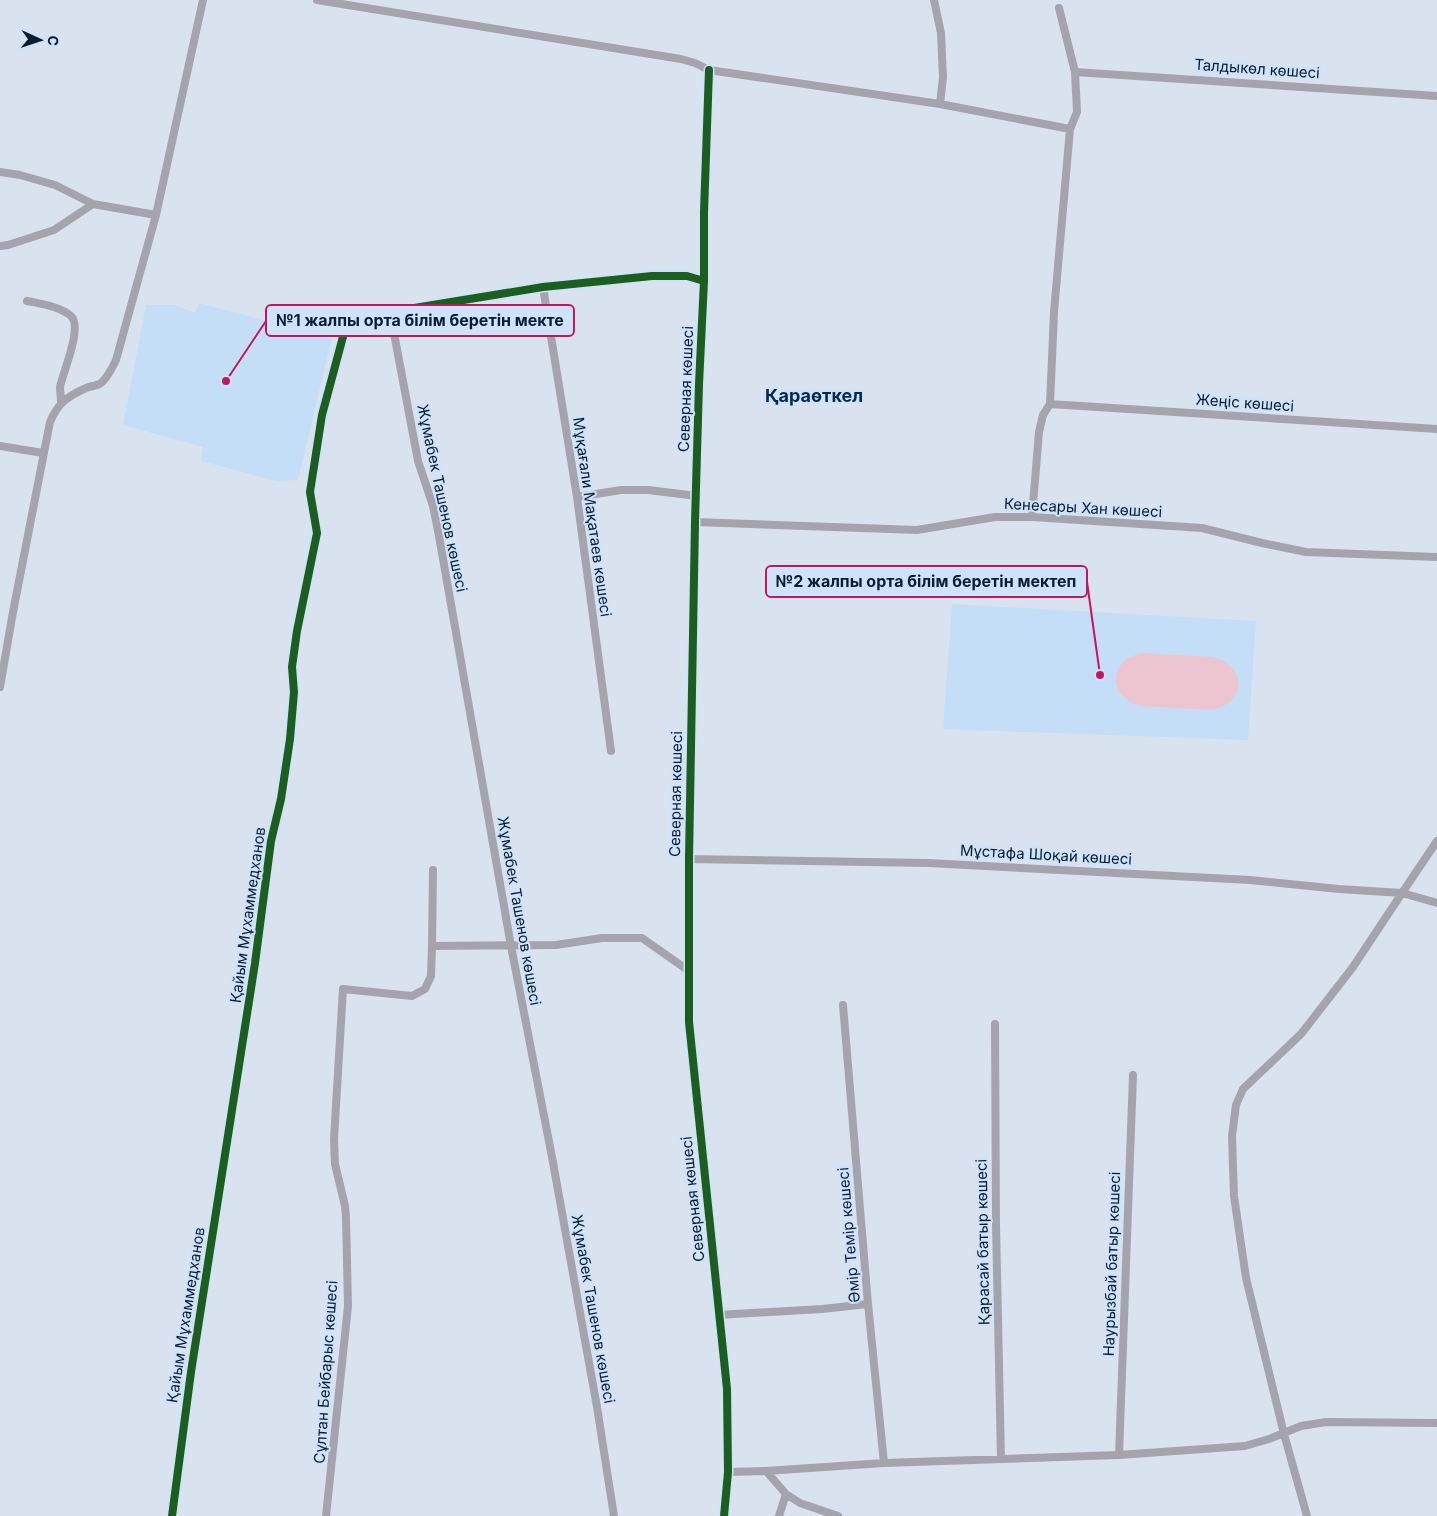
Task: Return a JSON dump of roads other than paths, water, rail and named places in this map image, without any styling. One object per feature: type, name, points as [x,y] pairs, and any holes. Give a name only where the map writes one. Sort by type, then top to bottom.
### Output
[{"type":"street","points":[[0,687],[50,422],[61,402],[72,395],[100,384],[116,360],[156,215],[202,0]]},
{"type":"street","points":[[317,0],[681,59],[709,70],[940,104],[1070,129]]},
{"type":"street","points":[[934,0],[941,33],[943,77],[940,104]]},
{"type":"street","points":[[1032,517],[1039,432],[1043,416],[1050,404],[1054,312],[1070,129],[1077,112],[1075,72],[1059,8]]},
{"type":"street","name":"Северная көшесі","points":[[709,70],[696,522],[689,859],[689,1022],[727,1389],[728,1472],[724,1516]]},
{"type":"street","name":"Талдыкөл көшесі","points":[[1075,72],[1437,96]]},
{"type":"street","points":[[0,172],[20,175],[55,185],[93,204],[156,215]]},
{"type":"street","points":[[0,246],[54,230],[93,204]]},
{"type":"street","points":[[390,312],[543,287],[652,276],[687,276],[704,281]]},
{"type":"street","name":"Мұқағали Мақатаев көшесі","points":[[543,287],[577,497],[611,751]]},
{"type":"street","points":[[27,301],[53,307],[71,316],[74,320],[73,339],[61,384],[61,402]]},
{"type":"street","name":"Қайым Мұхаммедханов","points":[[172,1516],[193,1362],[255,963],[271,841],[281,799],[290,739],[294,692],[292,667],[297,631],[317,533],[310,492],[322,415],[344,333],[352,323],[390,312]]},
{"type":"street","name":"Жұмабек Ташенов көшесі","points":[[390,312],[418,461],[433,506],[439,536],[511,946],[597,1406],[614,1516]]},
{"type":"street","name":"Жеңіс көшесі","points":[[1050,404],[1437,429]]},
{"type":"street","points":[[0,446],[43,453]]},
{"type":"street","points":[[577,497],[621,490],[648,490],[697,496]]},
{"type":"street","name":"Кенесары Хан көшесі","points":[[696,522],[917,530],[995,517],[1032,517],[1202,528],[1306,552],[1437,557]]},
{"type":"street","points":[[1307,1516],[1284,1434],[1246,1278],[1234,1196],[1232,1136],[1236,1106],[1243,1089],[1301,1034],[1353,967],[1437,841]]},
{"type":"street","name":"Мұстафа Шоқай көшесі","points":[[689,859],[928,863],[1250,880],[1402,893],[1437,903]]},
{"type":"street","points":[[434,870],[432,946],[556,945],[602,938],[642,938],[689,971]]},
{"type":"street","name":"Сұлтан Бейбарыс көшесі","points":[[326,1516],[348,1306],[345,1206],[334,1164],[334,1130],[343,989],[412,996],[425,988],[431,976],[432,946]]},
{"type":"street","name":"Әмір Темір көшесі","points":[[843,1005],[868,1304],[884,1463]]},
{"type":"street","name":"Қарасай батыр көшесі","points":[[995,1024],[996,1226],[1001,1459]]},
{"type":"street","name":"Наурызбай батыр көшесі","points":[[1119,1455],[1133,1075]]},
{"type":"street","points":[[718,1315],[822,1309],[868,1304]]},
{"type":"street","points":[[728,1472],[884,1463],[1119,1455],[1245,1446],[1284,1434],[1300,1426],[1326,1422],[1437,1423]]},
{"type":"street","points":[[766,1471],[786,1494],[800,1503],[838,1516]]},
{"type":"street","points":[[779,1516],[786,1494]]},
{"type":"place","name":"№1 жалпы орта білім беретін мекте","points":[[226,381]]},
{"type":"place","name":"№2 жалпы орта білім беретін мектеп","points":[[1100,675]]},
{"type":"district","name":"Қараөткел","points":[[814,396]]}]
